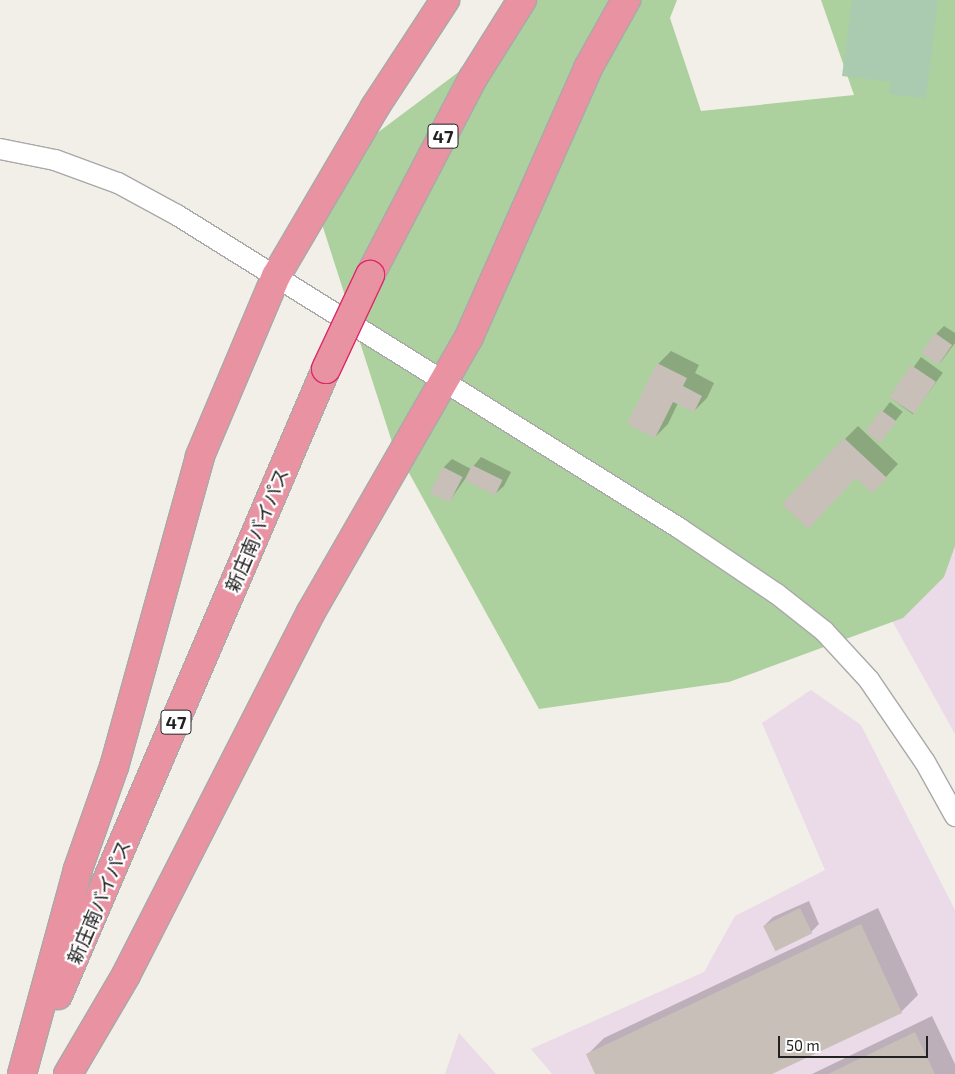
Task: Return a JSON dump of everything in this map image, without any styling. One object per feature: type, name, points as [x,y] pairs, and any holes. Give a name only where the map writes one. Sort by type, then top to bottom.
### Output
[{"type":"highway","points":[[23,1074],[78,869],[114,767],[200,456],[276,276],[375,107],[445,0]]},
{"type":"highway","name":"新庄南バイパス","points":[[23,1074],[326,369],[370,275],[473,78],[522,0]]},
{"type":"highway","points":[[68,1074],[126,975],[311,612],[469,337],[588,68],[626,0]]},
{"type":"street","points":[[0,150],[55,160],[118,183],[177,214],[446,380],[679,528],[824,631],[869,680],[925,762],[955,816]]},
{"type":"shaded area","points":[[955,437],[955,734],[866,574]]},
{"type":"shaded area","points":[[811,690],[861,725],[955,910],[955,1074],[552,1074],[531,1049],[704,972],[735,916],[825,870],[762,723]]},
{"type":"shaded area","points":[[459,1033],[496,1074],[445,1074]]},
{"type":"green space","points":[[519,0],[677,0],[670,18],[701,111],[854,95],[821,0],[955,0],[955,546],[944,577],[903,618],[729,682],[539,709],[392,442],[311,190],[321,175],[496,44]]},
{"type":"green space","points":[[852,0],[938,0],[926,99],[889,94],[891,82],[842,76]]},
{"type":"building","points":[[935,333],[952,345],[938,365],[921,353]]},
{"type":"building","points":[[657,363],[687,378],[683,386],[702,396],[694,412],[673,402],[655,438],[627,424]]},
{"type":"building","points":[[911,365],[936,382],[914,414],[889,397]]},
{"type":"building","points":[[881,410],[896,421],[881,443],[865,432]]},
{"type":"building","points":[[844,438],[887,478],[872,493],[856,478],[808,529],[782,504]]},
{"type":"building","points":[[472,465],[503,480],[495,495],[465,480]]},
{"type":"building","points":[[443,467],[463,477],[449,503],[430,493]]},
{"type":"building","points":[[800,908],[812,933],[775,951],[763,926]]},
{"type":"building","points":[[861,924],[902,1013],[772,1074],[595,1074],[586,1054]]},
{"type":"building","points":[[915,1032],[935,1074],[828,1074]]}]
